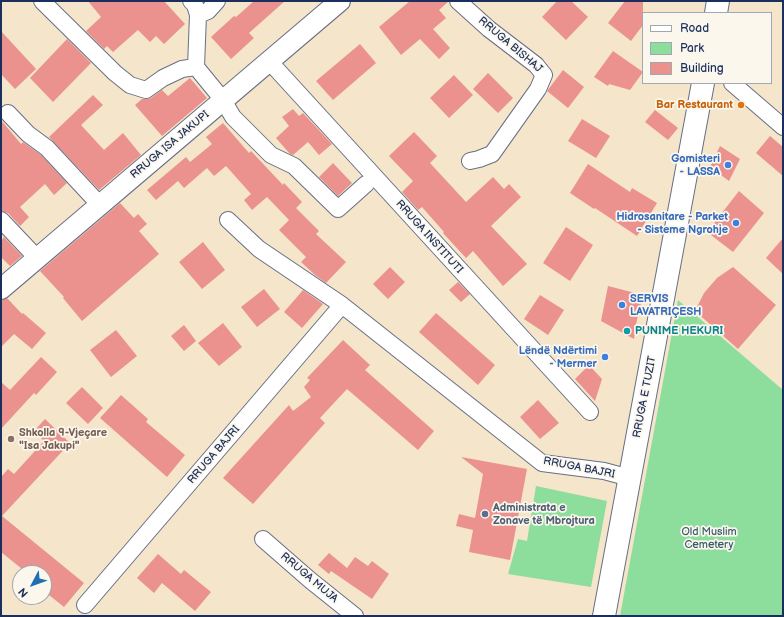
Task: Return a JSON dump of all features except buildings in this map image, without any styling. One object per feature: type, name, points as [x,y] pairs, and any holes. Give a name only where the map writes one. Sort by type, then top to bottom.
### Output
[{"type":"main road","points":[[716,12],[718,1]]},
{"type":"main road","name":"RRUGA E TUZIT","points":[[604,616],[703,84]]},
{"type":"street","points":[[42,1],[115,73],[130,85],[146,90],[163,78],[182,69],[196,67]]},
{"type":"street","points":[[218,1],[208,11],[195,8],[196,67],[223,100],[233,117],[271,154],[294,166],[338,209],[366,184]]},
{"type":"street","name":"RRUGA ISA JAKUPI","points":[[1,288],[340,1]]},
{"type":"street","name":"RRUGA BISHAJ","points":[[458,1],[489,29],[536,65],[544,75],[538,89],[492,154],[470,161]]},
{"type":"street","name":"RRUGA INSTITUTI","points":[[269,61],[590,412]]},
{"type":"street","points":[[733,84],[783,127]]},
{"type":"street","points":[[8,112],[28,134],[47,148],[100,205]]},
{"type":"street","points":[[1,220],[37,258]]},
{"type":"street","name":"RRUGA BAJRI","points":[[228,220],[259,249],[342,305],[542,463],[604,471],[630,478]]},
{"type":"street","name":"RRUGA BAJRI","points":[[85,605],[342,305]]},
{"type":"street","name":"RRUGA MUJA","points":[[263,539],[310,580],[355,616]]},
{"type":"green space","name":"Old Muslim Cemetery","points":[[678,300],[783,390],[783,616],[620,616]]},
{"type":"green space","points":[[536,486],[607,501],[591,587],[508,574],[518,539],[527,541]]},
{"type":"place","name":"Bar Restaurant","points":[[741,105]]},
{"type":"place","name":"Gomisteri - LASSA","points":[[728,165]]},
{"type":"place","name":"Hidrosanitare - Parket - Sisteme Ngrohje","points":[[736,223]]},
{"type":"place","name":"SERVIS LAVATRIÇESH","points":[[622,305]]},
{"type":"place","name":"PUNIME HEKURI","points":[[627,331]]},
{"type":"place","name":"Lëndë Ndërtimi - Mermer","points":[[605,357]]},
{"type":"place","name":"Shkolla 9-Vjeçare \"Isa Jakupi\"","points":[[11,439]]},
{"type":"place","name":"Administrata e Zonave të Mbrojtura","points":[[485,514]]}]
